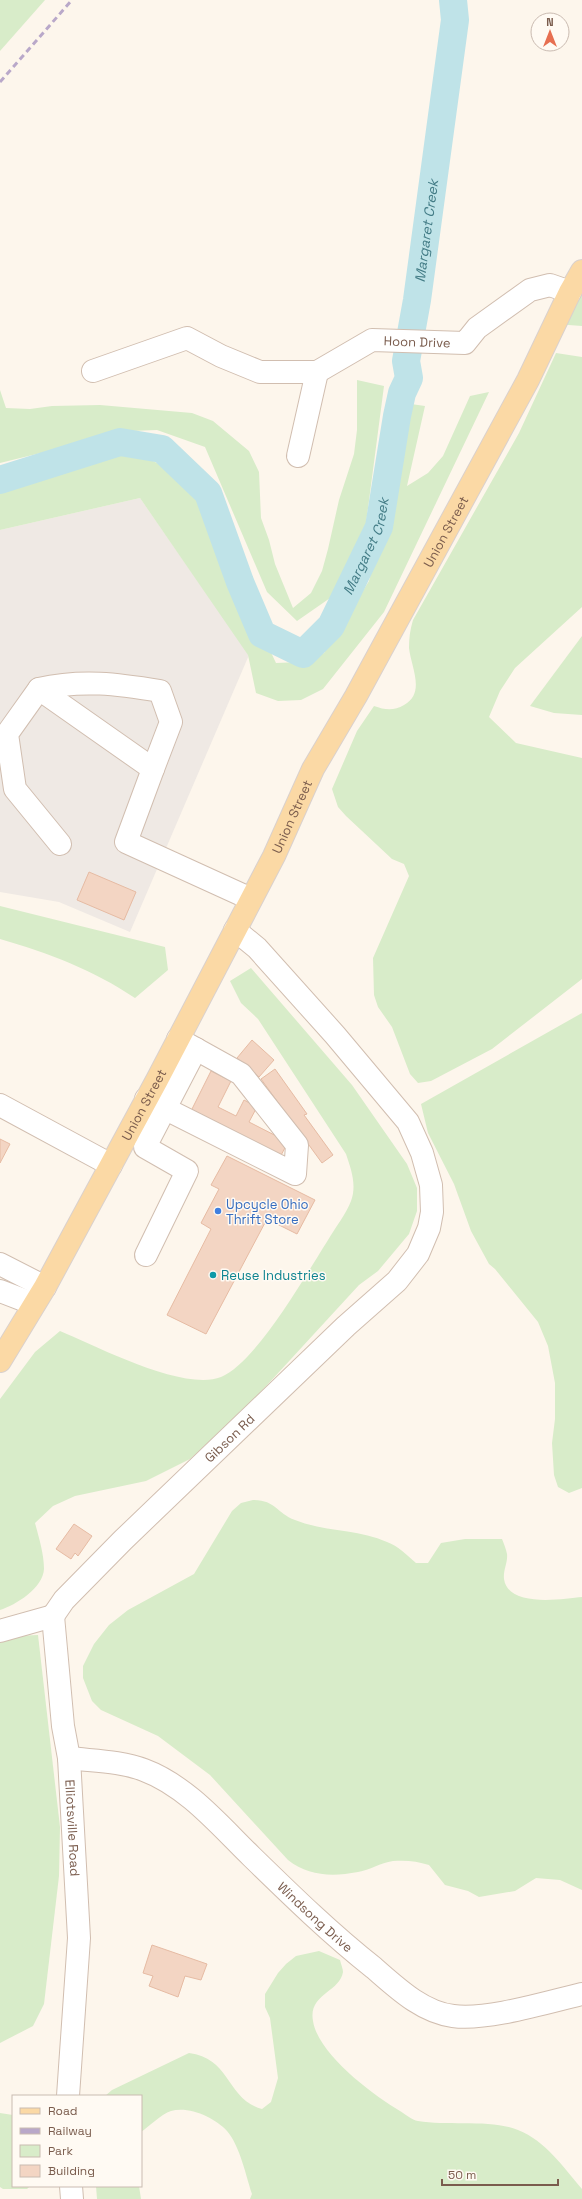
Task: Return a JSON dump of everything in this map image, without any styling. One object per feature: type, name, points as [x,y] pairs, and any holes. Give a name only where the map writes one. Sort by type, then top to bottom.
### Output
[{"type":"main road","name":"Union Street","points":[[0,1361],[39,1296],[126,1137],[156,1104],[188,1044],[235,930],[276,852],[313,769],[356,696],[528,380],[570,292],[582,271]]},
{"type":"street","name":"Hoon Drive","points":[[317,372],[372,340],[465,343],[477,328],[530,290],[550,285],[570,292]]},
{"type":"street","points":[[93,371],[187,338],[215,359],[260,372],[317,372],[298,456]]},
{"type":"street","points":[[60,844],[15,789],[7,734],[39,689],[64,683],[115,684],[160,691],[171,722],[126,842],[251,899]]},
{"type":"street","points":[[39,689],[153,769]]},
{"type":"street","name":"Gibson Rd","points":[[53,1616],[64,1600],[100,1562],[346,1326],[397,1281],[418,1254],[429,1228],[432,1212],[431,1185],[416,1138],[401,1112],[335,1035],[257,948],[235,930]]},
{"type":"street","points":[[145,1147],[156,1104],[294,1174],[297,1145],[241,1074],[188,1044]]},
{"type":"street","points":[[0,1105],[111,1165]]},
{"type":"street","points":[[126,1137],[188,1171],[146,1255]]},
{"type":"street","points":[[0,1264],[39,1296]]},
{"type":"street","points":[[0,1290],[39,1296]]},
{"type":"street","points":[[0,1631],[53,1616]]},
{"type":"street","name":"Elliotsville Road","points":[[53,1616],[63,1726],[69,1758],[79,1938],[68,2095]]},
{"type":"street","name":"Windsong Drive","points":[[69,1758],[109,1762],[143,1769],[168,1781],[200,1807],[329,1932],[412,1999],[430,2011],[454,2017],[485,2016],[582,1994]]},
{"type":"street","points":[[71,2187],[72,2199]]},
{"type":"shaded area","points":[[140,498],[249,655],[130,932],[59,902],[0,892],[0,530]]},
{"type":"green space","points":[[0,0],[45,0],[0,51]]},
{"type":"green space","points":[[582,271],[582,326],[555,324]]},
{"type":"green space","points":[[556,353],[582,357],[582,607],[515,668],[500,691],[489,717],[516,743],[582,758],[582,979],[492,1049],[431,1081],[418,1083],[410,1074],[392,1027],[378,1007],[374,995],[373,958],[409,876],[404,864],[392,859],[338,807],[332,789],[357,731],[374,706],[393,709],[404,705],[411,700],[416,687],[416,679],[409,648],[413,620],[519,433]]},
{"type":"green space","points":[[357,380],[384,386],[365,531],[357,554],[333,596],[297,621],[267,592],[205,447],[157,430],[130,431],[0,463],[0,390],[6,408],[30,409],[52,406],[100,405],[192,413],[213,421],[249,451],[259,472],[261,518],[269,540],[275,564],[293,608],[311,593],[322,571],[339,500],[354,454],[357,430]]},
{"type":"green space","points":[[489,392],[384,612],[323,689],[301,700],[278,701],[256,693],[248,655],[140,498],[0,530],[0,492],[98,462],[108,455],[120,453],[144,456],[177,474],[193,493],[222,549],[276,663],[300,662],[324,653],[369,581],[411,404],[425,406],[407,486],[428,473],[443,456],[470,396]]},
{"type":"green space","points":[[582,636],[582,715],[554,713],[530,706]]},
{"type":"green space","points":[[0,906],[165,947],[168,970],[135,998],[103,979],[70,963],[36,950],[0,939]]},
{"type":"green space","points":[[251,968],[352,1085],[407,1164],[417,1188],[417,1211],[409,1234],[378,1271],[359,1285],[245,1409],[190,1459],[146,1481],[75,1496],[53,1506],[35,1523],[41,1546],[44,1569],[39,1583],[21,1600],[0,1610],[0,1399],[35,1352],[60,1331],[117,1356],[163,1373],[185,1378],[205,1380],[221,1377],[235,1368],[250,1354],[280,1316],[351,1201],[353,1195],[353,1183],[346,1154],[258,1019],[241,1003],[230,981]]},
{"type":"green space","points":[[582,1013],[582,1488],[569,1493],[558,1487],[554,1475],[552,1443],[555,1419],[555,1383],[548,1346],[538,1322],[495,1269],[489,1264],[471,1231],[454,1184],[428,1133],[421,1104]]},
{"type":"green space","points":[[253,1500],[267,1502],[289,1517],[306,1524],[365,1535],[387,1542],[399,1548],[416,1563],[428,1563],[441,1543],[465,1539],[502,1539],[507,1554],[504,1579],[508,1588],[515,1594],[525,1598],[537,1600],[582,1597],[582,1890],[560,1880],[536,1878],[515,1891],[479,1897],[468,1891],[445,1885],[429,1865],[407,1861],[393,1861],[348,1874],[321,1874],[304,1869],[288,1860],[210,1775],[158,1736],[101,1710],[92,1701],[83,1678],[83,1666],[94,1644],[109,1625],[128,1610],[194,1574],[232,1511],[241,1503]]},
{"type":"green space","points":[[38,1635],[60,1827],[59,1876],[44,2004],[33,2026],[0,2043],[0,1643],[14,1636]]},
{"type":"green space","points":[[319,1951],[340,1960],[343,1972],[341,1979],[315,2005],[313,2021],[317,2034],[325,2047],[348,2072],[362,2084],[389,2104],[416,2120],[495,2125],[518,2130],[528,2135],[546,2148],[568,2172],[582,2189],[582,2199],[250,2199],[252,2194],[236,2145],[232,2137],[222,2126],[202,2114],[186,2110],[178,2110],[171,2111],[163,2115],[142,2131],[142,2095],[106,2095],[112,2090],[189,2053],[203,2056],[213,2062],[221,2070],[241,2097],[250,2104],[262,2109],[271,2102],[278,2078],[270,2018],[265,2007],[265,1994],[278,1973],[296,1956]]},
{"type":"green space","points":[[0,2113],[12,2115],[12,2187],[29,2187],[27,2189],[3,2189],[0,2187]]},
{"type":"green space","points":[[96,2187],[139,2187],[141,2199],[97,2199]]},
{"type":"building","points":[[89,872],[136,892],[124,920],[77,900]]},
{"type":"building","points":[[252,1040],[274,1060],[259,1077],[237,1058]]},
{"type":"building","points":[[275,1069],[307,1114],[304,1115],[333,1155],[322,1163],[261,1079]]},
{"type":"building","points":[[211,1071],[231,1081],[218,1107],[236,1116],[244,1100],[257,1107],[249,1122],[288,1142],[278,1161],[189,1115]]},
{"type":"building","points":[[0,1139],[10,1144],[0,1163]]},
{"type":"building","name":"Reuse Industries","points":[[227,1156],[315,1200],[297,1234],[267,1219],[206,1334],[167,1315],[211,1229],[201,1223],[219,1189],[211,1185]]},
{"type":"building","points":[[74,1524],[92,1536],[78,1556],[75,1553],[71,1559],[56,1549]]},
{"type":"building","points":[[152,1945],[207,1964],[201,1980],[185,1976],[178,1997],[149,1986],[153,1976],[143,1973]]},
{"type":"waterway","name":"Margaret Creek","points":[[0,480],[120,442],[162,449],[208,493],[240,582],[262,634],[303,654],[331,626],[379,527],[397,416],[402,393],[409,378],[406,361],[417,300],[455,20],[453,0]]},
{"type":"railway","points":[[0,82],[72,0]]},
{"type":"place","name":"Upcycle Ohio Thrift Store","points":[[218,1211]]},
{"type":"place","name":"Reuse Industries","points":[[213,1275]]}]
